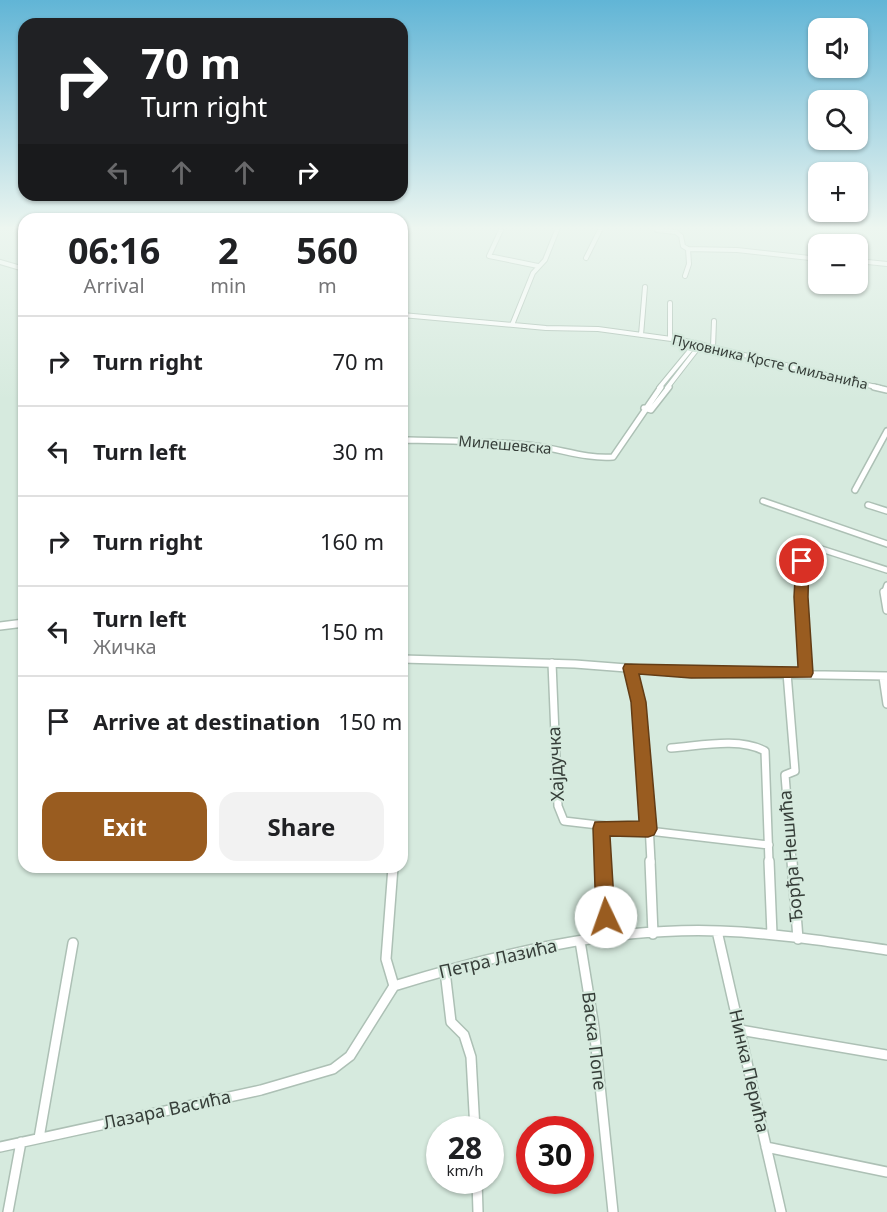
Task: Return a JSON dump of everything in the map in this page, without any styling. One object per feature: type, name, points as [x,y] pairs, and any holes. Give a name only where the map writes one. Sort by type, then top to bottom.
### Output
[{"type":"street","points":[[512,325],[529,287]]},
{"type":"street","points":[[641,335],[645,287]]},
{"type":"street","points":[[670,303],[670,338]]},
{"type":"street","name":"Пуковника Крсте Смиљанића","points":[[408,316],[512,325],[587,328],[670,338],[699,343],[887,390]]},
{"type":"street","points":[[713,347],[714,321]]},
{"type":"street","name":"Милешевска","points":[[408,440],[543,447],[601,458],[614,457],[644,408],[699,343]]},
{"type":"street","points":[[855,489],[887,431]]},
{"type":"street","points":[[763,501],[887,544]]},
{"type":"street","points":[[868,505],[887,512]]},
{"type":"street","points":[[806,673],[801,597],[802,561],[812,546],[887,570]]},
{"type":"street","points":[[887,587],[884,592],[887,610]]},
{"type":"street","points":[[0,626],[18,624]]},
{"type":"street","points":[[408,660],[552,663],[691,672],[885,676],[887,704]]},
{"type":"street","name":"Хајдучка","points":[[552,663],[560,814],[567,824],[601,828],[648,829],[769,845]]},
{"type":"street","points":[[631,668],[639,702],[653,934]]},
{"type":"street","name":"Ђорђа Нешића","points":[[788,673],[795,771],[784,775],[798,939]]},
{"type":"street","points":[[671,748],[743,744],[761,747],[765,751],[772,934]]},
{"type":"street","points":[[601,828],[607,939]]},
{"type":"street","points":[[393,873],[386,959],[393,986]]},
{"type":"street","name":"Петра Лазића","points":[[393,986],[469,963],[580,941],[653,934],[717,931],[772,934],[887,950]]},
{"type":"street","name":"Нинка Перића","points":[[717,931],[781,1212]]},
{"type":"street","name":"Васка Попе","points":[[580,941],[594,1028],[613,1212]]},
{"type":"street","points":[[39,1138],[73,944]]},
{"type":"street","points":[[445,971],[451,1022],[464,1035],[471,1057],[474,1116]]},
{"type":"street","name":"Лазара Васића","points":[[0,1147],[261,1090],[333,1069],[350,1056],[393,986]]},
{"type":"street","points":[[740,1030],[887,1055]]},
{"type":"street","points":[[8,1212],[21,1142]]},
{"type":"street","points":[[766,1147],[887,1172]]},
{"type":"street","points":[[477,1194],[478,1212]]},
{"type":"route","points":[[606,917],[601,828],[648,829],[639,702],[631,668],[691,672],[806,673],[801,597],[802,561]]}]
